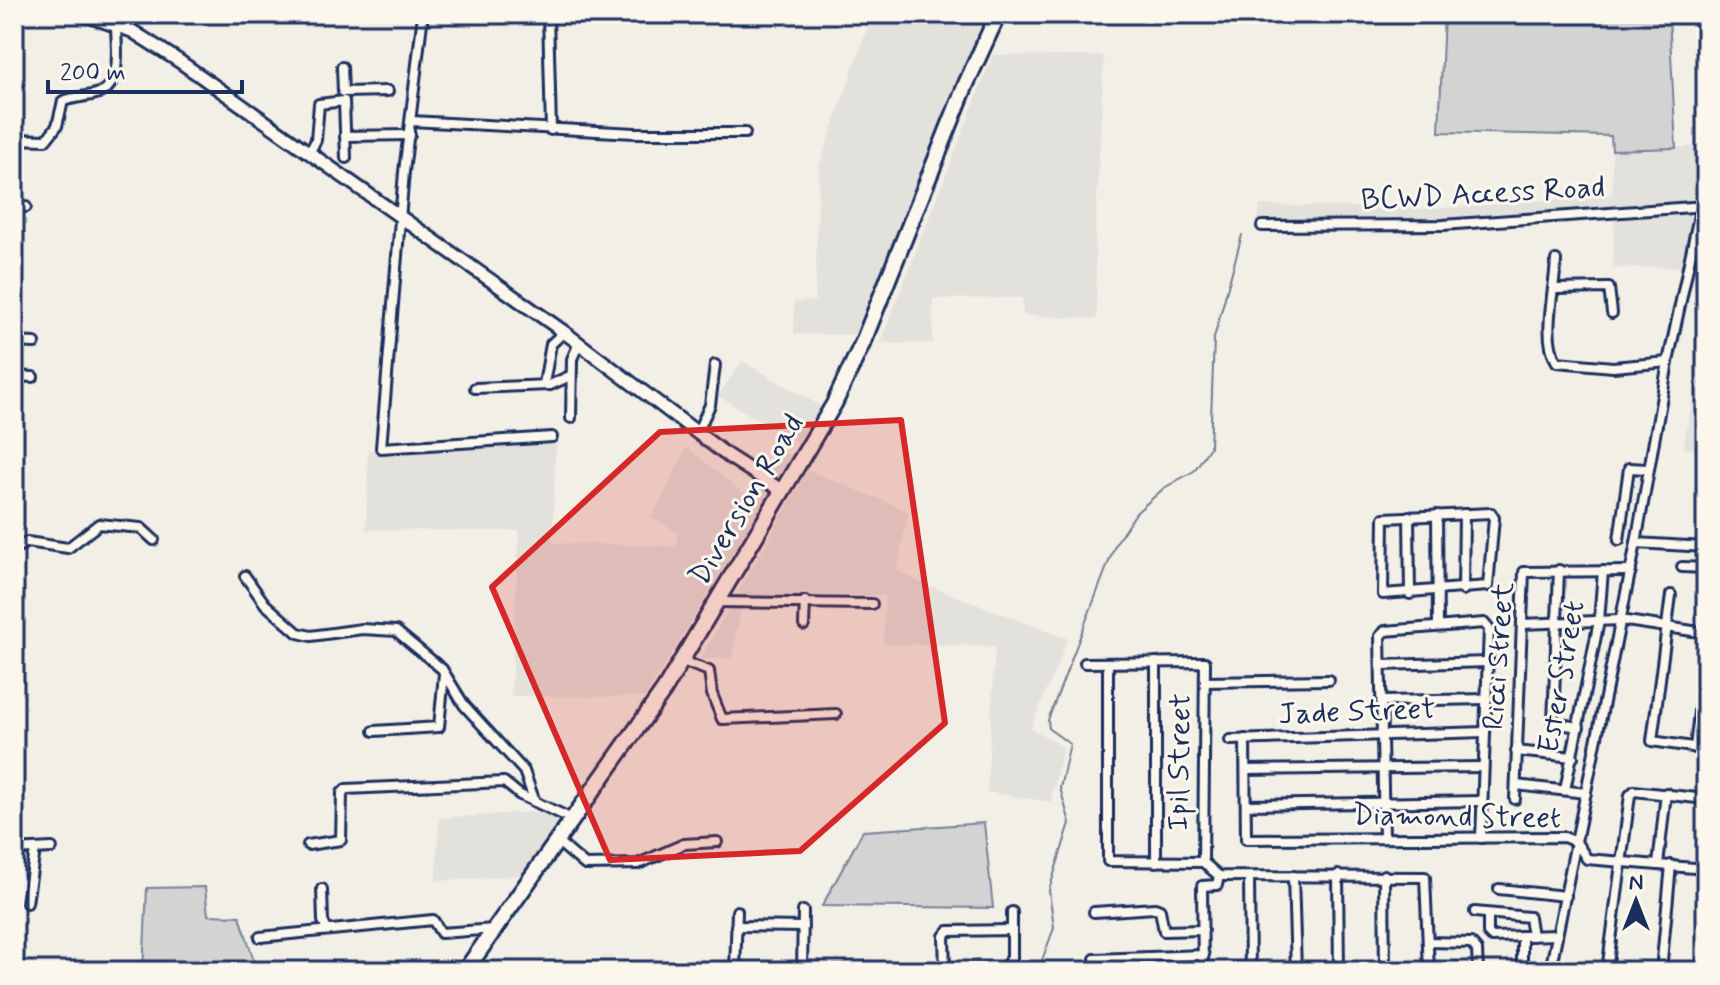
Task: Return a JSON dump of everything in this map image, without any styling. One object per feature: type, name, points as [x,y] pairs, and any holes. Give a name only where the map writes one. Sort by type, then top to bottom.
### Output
[{"type":"highway","name":"Diversion Road","points":[[471,969],[495,929],[682,661],[849,373],[998,14]]},
{"type":"street","points":[[82,14],[116,25],[154,45],[310,152],[401,221],[564,332],[697,433],[781,490]]},
{"type":"street","points":[[423,14],[381,448],[552,437]]},
{"type":"street","points":[[548,14],[551,130]]},
{"type":"street","points":[[14,139],[46,140],[57,126],[63,101],[97,94],[111,84],[116,73],[116,25]]},
{"type":"street","points":[[342,67],[346,158]]},
{"type":"street","points":[[310,152],[316,140],[319,104],[388,91]]},
{"type":"street","points":[[411,121],[551,130],[745,133]]},
{"type":"street","points":[[345,136],[410,135]]},
{"type":"street","points":[[1550,971],[1706,182]]},
{"type":"street","points":[[14,206],[26,207]]},
{"type":"street","name":"BCWD Access Road","points":[[1262,226],[1443,225],[1703,206]]},
{"type":"street","points":[[1556,260],[1551,351],[1557,362],[1613,367],[1668,362]]},
{"type":"street","points":[[1555,289],[1609,288],[1612,313]]},
{"type":"street","points":[[544,384],[551,344],[564,332]]},
{"type":"street","points":[[14,342],[35,343]]},
{"type":"street","points":[[571,418],[570,376],[572,359],[579,343]]},
{"type":"street","points":[[697,433],[710,405],[715,365]]},
{"type":"street","points":[[14,376],[33,377]]},
{"type":"street","points":[[475,388],[556,383],[570,376]]},
{"type":"street","points":[[1619,540],[1629,468],[1648,469]]},
{"type":"street","points":[[1463,590],[1464,514]]},
{"type":"street","points":[[1464,514],[1493,515],[1488,586],[1383,594],[1384,518],[1464,514]]},
{"type":"street","points":[[1437,515],[1438,626]]},
{"type":"street","points":[[1409,516],[1410,594]]},
{"type":"street","points":[[14,549],[27,542],[68,548],[104,524],[141,528],[154,540]]},
{"type":"street","points":[[1636,543],[1706,547]]},
{"type":"street","points":[[1682,567],[1706,568]]},
{"type":"street","points":[[1559,570],[1553,723],[1579,727]]},
{"type":"street","name":"Ester Street","points":[[1565,790],[1599,621],[1603,571]]},
{"type":"street","name":"Ricci Street","points":[[1515,799],[1524,572],[1631,571]]},
{"type":"street","points":[[245,576],[265,604],[298,633],[311,636],[388,628],[406,638],[444,673],[464,705],[524,771],[535,802]]},
{"type":"street","points":[[1671,595],[1652,741],[1706,749]]},
{"type":"street","points":[[804,625],[805,601]]},
{"type":"street","points":[[716,602],[872,604]]},
{"type":"street","points":[[1522,624],[1620,620],[1706,633]]},
{"type":"street","points":[[1384,838],[1382,633],[1438,626],[1488,625],[1481,838]]},
{"type":"street","points":[[1695,748],[1706,648]]},
{"type":"street","points":[[682,661],[709,671],[712,694],[722,719],[836,714]]},
{"type":"street","points":[[1085,663],[1156,662],[1156,862]]},
{"type":"street","name":"Ipil Street","points":[[1156,662],[1205,662],[1203,862]]},
{"type":"street","points":[[1381,665],[1489,662]]},
{"type":"street","points":[[1108,663],[1108,861],[1203,862],[1219,876],[1249,878],[1338,875],[1425,877],[1429,971]]},
{"type":"street","points":[[374,731],[439,727],[444,673]]},
{"type":"street","points":[[1205,682],[1329,680]]},
{"type":"street","points":[[1384,701],[1487,699]]},
{"type":"street","name":"Jade Street","points":[[1230,740],[1485,732]]},
{"type":"street","points":[[1245,739],[1246,805],[1481,801]]},
{"type":"street","points":[[1516,751],[1573,757]]},
{"type":"street","points":[[1246,770],[1482,767]]},
{"type":"street","points":[[308,845],[341,840],[342,793],[346,789],[504,782],[535,802],[572,819]]},
{"type":"street","points":[[1516,785],[1586,793]]},
{"type":"street","points":[[1607,971],[1630,795],[1634,791],[1706,799]]},
{"type":"street","points":[[1658,865],[1666,793]]},
{"type":"street","name":"Diamond Street","points":[[1246,805],[1246,839],[1564,837],[1576,842],[1587,859],[1706,869]]},
{"type":"street","points":[[557,841],[585,865],[638,864],[684,844],[717,842]]},
{"type":"street","points":[[14,850],[52,848]]},
{"type":"street","points":[[27,903],[35,850]]},
{"type":"street","points":[[1661,971],[1671,865]]},
{"type":"street","points":[[1338,875],[1339,971]]},
{"type":"street","points":[[1384,875],[1385,971]]},
{"type":"street","points":[[1203,971],[1202,886],[1217,885],[1219,876]]},
{"type":"street","points":[[1293,876],[1296,971]]},
{"type":"street","points":[[1249,878],[1250,971]]},
{"type":"street","points":[[322,889],[323,921],[327,930]]},
{"type":"street","points":[[1499,889],[1566,896]]},
{"type":"street","points":[[1094,912],[1155,908],[1160,910],[1164,931],[1203,930]]},
{"type":"street","points":[[735,971],[737,911]]},
{"type":"street","points":[[802,971],[803,911]]},
{"type":"street","points":[[831,971],[1005,968],[1012,958],[1012,912]]},
{"type":"street","points":[[1475,912],[1529,917],[1532,936]]},
{"type":"street","points":[[1488,914],[1490,936],[1557,935]]},
{"type":"street","points":[[260,937],[433,920],[441,933],[495,929]]},
{"type":"street","points":[[736,926],[803,927]]},
{"type":"street","points":[[945,969],[944,936],[948,931],[1012,930]]},
{"type":"street","points":[[1522,936],[1522,964]]},
{"type":"street","points":[[1429,942],[1471,943],[1477,950],[1478,971]]},
{"type":"street","points":[[1095,959],[1204,955]]},
{"type":"highlighted area","points":[[901,420],[945,723],[800,851],[610,860],[492,587],[660,432]]},
{"type":"shaded area","points":[[872,14],[986,14],[857,334],[794,334],[794,302],[815,301],[819,167]]},
{"type":"shaded area","points":[[1444,14],[1706,14],[1706,17],[1669,16],[1676,148],[1612,150],[1611,136],[1439,132]]},
{"type":"shaded area","points":[[993,55],[1104,56],[1095,239],[1097,319],[1023,315],[1022,298],[933,299],[933,343],[880,343]]},
{"type":"shaded area","points":[[1706,146],[1706,165],[1685,267],[1613,268],[1614,218],[1605,218],[1604,215],[1583,216],[1583,220],[1428,233],[1256,229],[1260,205],[1430,209],[1612,195],[1612,150]]},
{"type":"shaded area","points":[[1706,331],[1706,449],[1683,448],[1704,345]]},
{"type":"shaded area","points":[[742,361],[821,406],[800,444],[718,396]]},
{"type":"shaded area","points":[[556,441],[552,543],[676,546],[678,532],[652,518],[687,447],[750,499],[780,453],[792,455],[645,697],[511,696],[519,531],[366,530],[368,450]]},
{"type":"shaded area","points":[[808,470],[908,511],[897,570],[915,580],[1068,639],[1031,728],[1063,747],[1051,802],[987,792],[995,646],[883,644],[885,595],[818,595],[818,600],[742,602],[732,658],[700,659]]},
{"type":"shaded area","points":[[567,810],[522,875],[436,881],[439,818]]},
{"type":"shaded area","points":[[984,823],[993,908],[822,906],[863,831]]},
{"type":"shaded area","points":[[205,887],[208,915],[240,916],[257,971],[143,971],[147,888]]},
{"type":"waterway","points":[[1038,971],[1054,928],[1049,890],[1070,823],[1060,788],[1070,744],[1049,729],[1048,720],[1116,543],[1136,513],[1164,488],[1194,471],[1210,447],[1214,338],[1242,235]]}]
